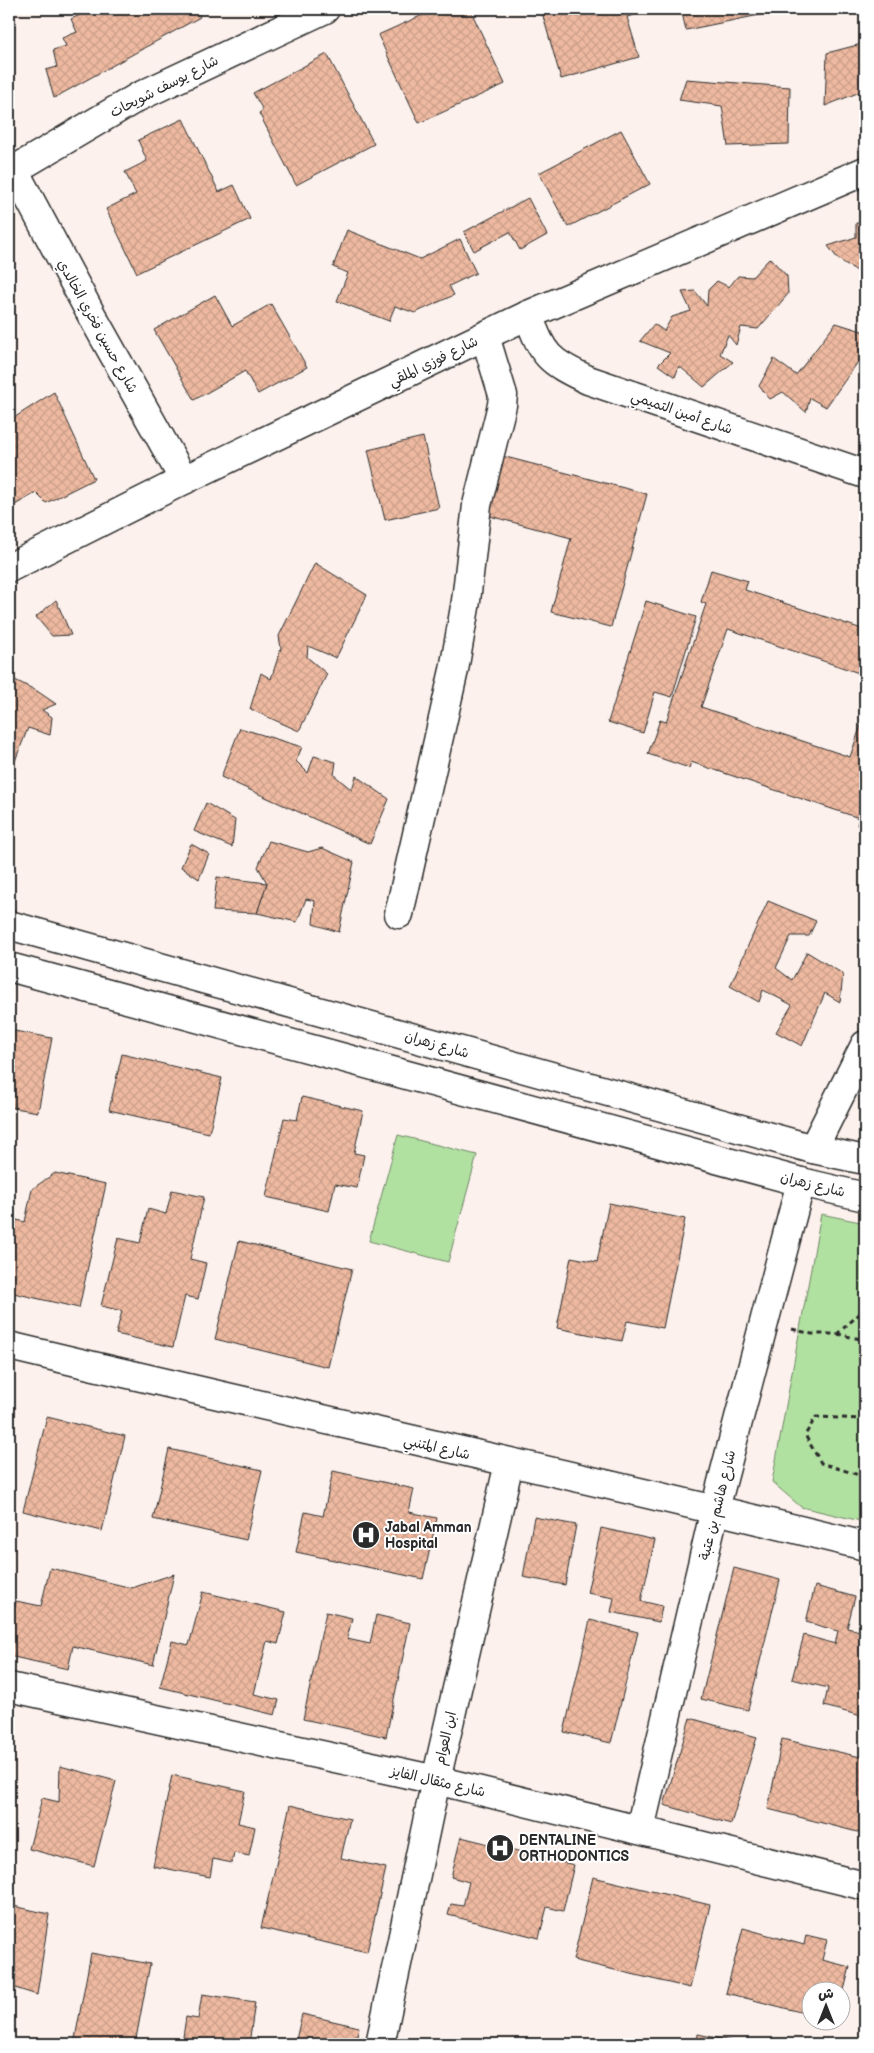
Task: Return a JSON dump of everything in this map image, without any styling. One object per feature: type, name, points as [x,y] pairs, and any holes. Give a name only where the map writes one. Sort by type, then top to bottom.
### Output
[{"type":"street","name":"شارع يوسف شويحات","points":[[11,172],[138,97],[324,9]]},
{"type":"street","name":"شارع فوزي الملقي","points":[[9,568],[184,480],[528,315],[865,171]]},
{"type":"street","name":"شارع حسين فخري الخالدي","points":[[11,172],[184,480]]},
{"type":"street","name":"شارع أمين التميمي","points":[[528,315],[541,348],[558,366],[588,380],[865,474]]},
{"type":"street","points":[[399,914],[454,670],[466,601],[477,505],[502,404],[503,395],[484,336]]},
{"type":"street","name":"شارع زهران","points":[[9,925],[813,1149],[865,1160]]},
{"type":"street","name":"شارع زهران","points":[[9,967],[801,1182],[865,1196]]},
{"type":"street","points":[[813,1149],[865,1045]]},
{"type":"street","name":"شارع هاشم بن عتبة","points":[[640,1829],[715,1509],[801,1182]]},
{"type":"street","name":"شارع المتنبي","points":[[9,1346],[509,1463],[715,1509],[865,1546]]},
{"type":"street","name":"ابن العوام","points":[[380,2044],[436,1780],[509,1463]]},
{"type":"street","name":"شارع مثقال الفايز","points":[[9,1688],[436,1780],[865,1886]]},
{"type":"path","points":[[837,1334],[865,1309]]},
{"type":"path","points":[[764,1323],[812,1334],[837,1334],[865,1340]]},
{"type":"path","points":[[865,1419],[816,1418],[805,1435],[821,1463],[865,1477]]},
{"type":"green space","points":[[398,1135],[477,1155],[448,1262],[369,1241]]},
{"type":"green space","points":[[821,1214],[865,1223],[865,1522],[801,1507],[772,1482]]},
{"type":"building","points":[[88,9],[195,9],[200,17],[54,98],[46,70],[57,67],[53,50],[66,46],[62,38],[77,32],[71,19],[89,11]]},
{"type":"building","points":[[436,9],[470,9],[505,84],[419,123],[378,35]]},
{"type":"building","points":[[541,9],[651,10],[627,17],[639,57],[561,79]]},
{"type":"building","points":[[681,9],[789,9],[686,30]]},
{"type":"building","points":[[865,43],[865,90],[825,106],[827,53]]},
{"type":"building","points":[[327,54],[374,144],[296,185],[259,113],[263,110],[253,93]]},
{"type":"building","points":[[686,79],[790,87],[789,144],[728,146],[722,106],[679,100]]},
{"type":"building","points":[[183,119],[219,192],[234,185],[250,219],[137,273],[106,209],[136,194],[125,172],[147,161],[138,140]]},
{"type":"building","points":[[621,130],[650,184],[568,227],[539,173]]},
{"type":"building","points":[[528,198],[547,235],[520,250],[510,232],[474,251],[464,232]]},
{"type":"building","points":[[856,223],[865,223],[865,276],[838,259],[828,246],[856,237]]},
{"type":"building","points":[[347,230],[420,259],[460,239],[476,273],[449,286],[454,295],[415,313],[395,306],[389,321],[337,301],[348,273],[333,267]]},
{"type":"building","points":[[770,258],[787,276],[788,294],[758,329],[741,327],[736,345],[728,335],[720,354],[733,362],[704,387],[679,366],[675,377],[658,365],[670,353],[640,341],[654,324],[664,331],[672,317],[691,311],[682,292],[695,291],[707,306],[708,290],[717,281],[729,287],[738,276],[752,277]]},
{"type":"building","points":[[215,295],[232,326],[271,304],[307,367],[258,394],[245,371],[194,400],[154,330]]},
{"type":"building","points":[[836,323],[865,332],[865,352],[826,407],[810,398],[806,412],[783,392],[770,399],[759,386],[774,359],[796,375]]},
{"type":"building","points":[[54,392],[94,479],[46,503],[36,493],[13,506],[9,497],[9,421]]},
{"type":"building","points":[[423,437],[439,508],[385,520],[368,450]]},
{"type":"building","points":[[502,456],[647,494],[611,627],[551,612],[571,538],[486,515]]},
{"type":"building","points":[[315,563],[367,595],[336,658],[308,646],[307,657],[327,674],[299,731],[250,709],[261,673],[271,679],[281,648],[279,636]]},
{"type":"building","points":[[711,570],[748,581],[745,590],[865,630],[865,675],[728,629],[701,707],[850,757],[865,713],[865,827],[857,825],[859,818],[691,762],[689,768],[648,754],[660,720],[666,722],[706,604],[701,602]]},
{"type":"building","points":[[56,600],[71,635],[52,636],[36,617]]},
{"type":"building","points":[[646,601],[696,617],[672,697],[655,692],[643,733],[608,722]]},
{"type":"building","points":[[9,677],[37,691],[56,704],[42,710],[52,717],[50,735],[28,728],[15,761],[9,759]]},
{"type":"building","points":[[240,728],[302,747],[296,761],[308,773],[314,756],[336,762],[334,775],[352,790],[356,776],[389,799],[370,844],[221,777]]},
{"type":"building","points":[[206,803],[235,820],[232,847],[194,831]]},
{"type":"building","points":[[269,841],[308,852],[322,848],[354,862],[339,932],[313,924],[315,901],[306,899],[297,922],[257,913],[267,883],[258,867]]},
{"type":"building","points":[[191,844],[209,854],[199,879],[181,867]]},
{"type":"building","points":[[217,877],[267,883],[257,913],[213,911]]},
{"type":"building","points":[[768,901],[816,921],[809,936],[791,936],[776,968],[792,980],[807,952],[843,974],[840,1002],[825,993],[802,1046],[776,1032],[792,1005],[763,990],[759,1002],[730,986]]},
{"type":"building","points":[[9,1030],[52,1038],[38,1112],[9,1107]]},
{"type":"building","points":[[122,1054],[222,1078],[209,1133],[109,1110]]},
{"type":"building","points":[[302,1097],[363,1111],[354,1153],[364,1155],[357,1188],[335,1184],[329,1211],[266,1197],[284,1118],[297,1120]]},
{"type":"building","points":[[55,1173],[106,1184],[79,1308],[9,1292],[9,1218],[25,1222],[32,1189]]},
{"type":"building","points":[[172,1190],[204,1197],[190,1259],[206,1263],[198,1299],[185,1296],[173,1347],[116,1334],[122,1311],[101,1306],[118,1238],[140,1243],[148,1209],[166,1214]]},
{"type":"building","points":[[609,1203],[685,1219],[663,1328],[627,1321],[622,1341],[557,1328],[571,1257],[597,1262]]},
{"type":"building","points":[[239,1241],[352,1269],[328,1367],[215,1339]]},
{"type":"building","points":[[47,1417],[125,1436],[102,1531],[23,1511]]},
{"type":"building","points":[[169,1449],[262,1470],[246,1540],[153,1519]]},
{"type":"building","name":"Jabal Amman Hospital","points":[[333,1471],[414,1489],[409,1512],[437,1518],[423,1579],[296,1552],[305,1512],[323,1516]]},
{"type":"building","points":[[534,1517],[576,1525],[565,1585],[523,1577]]},
{"type":"building","points":[[601,1528],[655,1540],[641,1601],[662,1606],[659,1622],[611,1612],[614,1598],[587,1593]]},
{"type":"building","points":[[9,1550],[12,1551],[9,1566]]},
{"type":"building","points":[[50,1568],[132,1588],[174,1574],[153,1665],[73,1646],[68,1669],[9,1656],[9,1631],[16,1601],[41,1606]]},
{"type":"building","points":[[734,1568],[780,1580],[748,1710],[701,1699]]},
{"type":"building","points":[[815,1586],[855,1597],[847,1628],[865,1632],[865,1717],[824,1706],[828,1688],[792,1679],[804,1635],[835,1644],[838,1631],[806,1622]]},
{"type":"building","points":[[203,1592],[286,1612],[278,1644],[267,1641],[254,1694],[279,1700],[275,1715],[160,1687],[172,1641],[189,1645]]},
{"type":"building","points":[[326,1612],[352,1618],[347,1639],[370,1644],[376,1615],[410,1623],[386,1737],[303,1719]]},
{"type":"building","points":[[590,1620],[638,1632],[611,1743],[564,1732]]},
{"type":"building","points":[[690,1718],[757,1737],[731,1824],[664,1805]]},
{"type":"building","points":[[782,1739],[865,1758],[865,1834],[768,1809]]},
{"type":"building","points":[[60,1766],[116,1781],[94,1866],[29,1849],[42,1798],[59,1802]]},
{"type":"building","points":[[172,1775],[245,1791],[238,1823],[255,1827],[249,1856],[234,1853],[232,1863],[213,1859],[210,1877],[153,1866]]},
{"type":"building","points":[[290,1805],[350,1819],[341,1858],[386,1868],[367,1952],[261,1928]]},
{"type":"building","points":[[461,1837],[574,1865],[563,1911],[547,1907],[539,1938],[448,1915],[451,1904],[463,1906],[469,1882],[451,1877]]},
{"type":"building","points":[[593,1877],[710,1905],[690,1988],[573,1960]]},
{"type":"building","points":[[9,1905],[49,1914],[37,1995],[9,1986]]},
{"type":"building","points":[[743,1928],[804,1945],[806,1935],[827,1940],[822,1960],[850,1967],[847,1980],[802,1980],[802,2012],[726,1993]]},
{"type":"building","points":[[91,1953],[150,1964],[135,2044],[74,2044]]},
{"type":"building","points":[[202,1994],[255,2002],[249,2044],[182,2044],[186,2017],[198,2019]]},
{"type":"building","points":[[302,2014],[359,2027],[355,2044],[295,2044]]},
{"type":"building","points":[[698,2034],[744,2044],[697,2044]]},
{"type":"place","name":"Jabal Amman Hospital","points":[[366,1535]]},
{"type":"place","name":"DENTALINE ORTHODONTICS","points":[[500,1848]]}]
